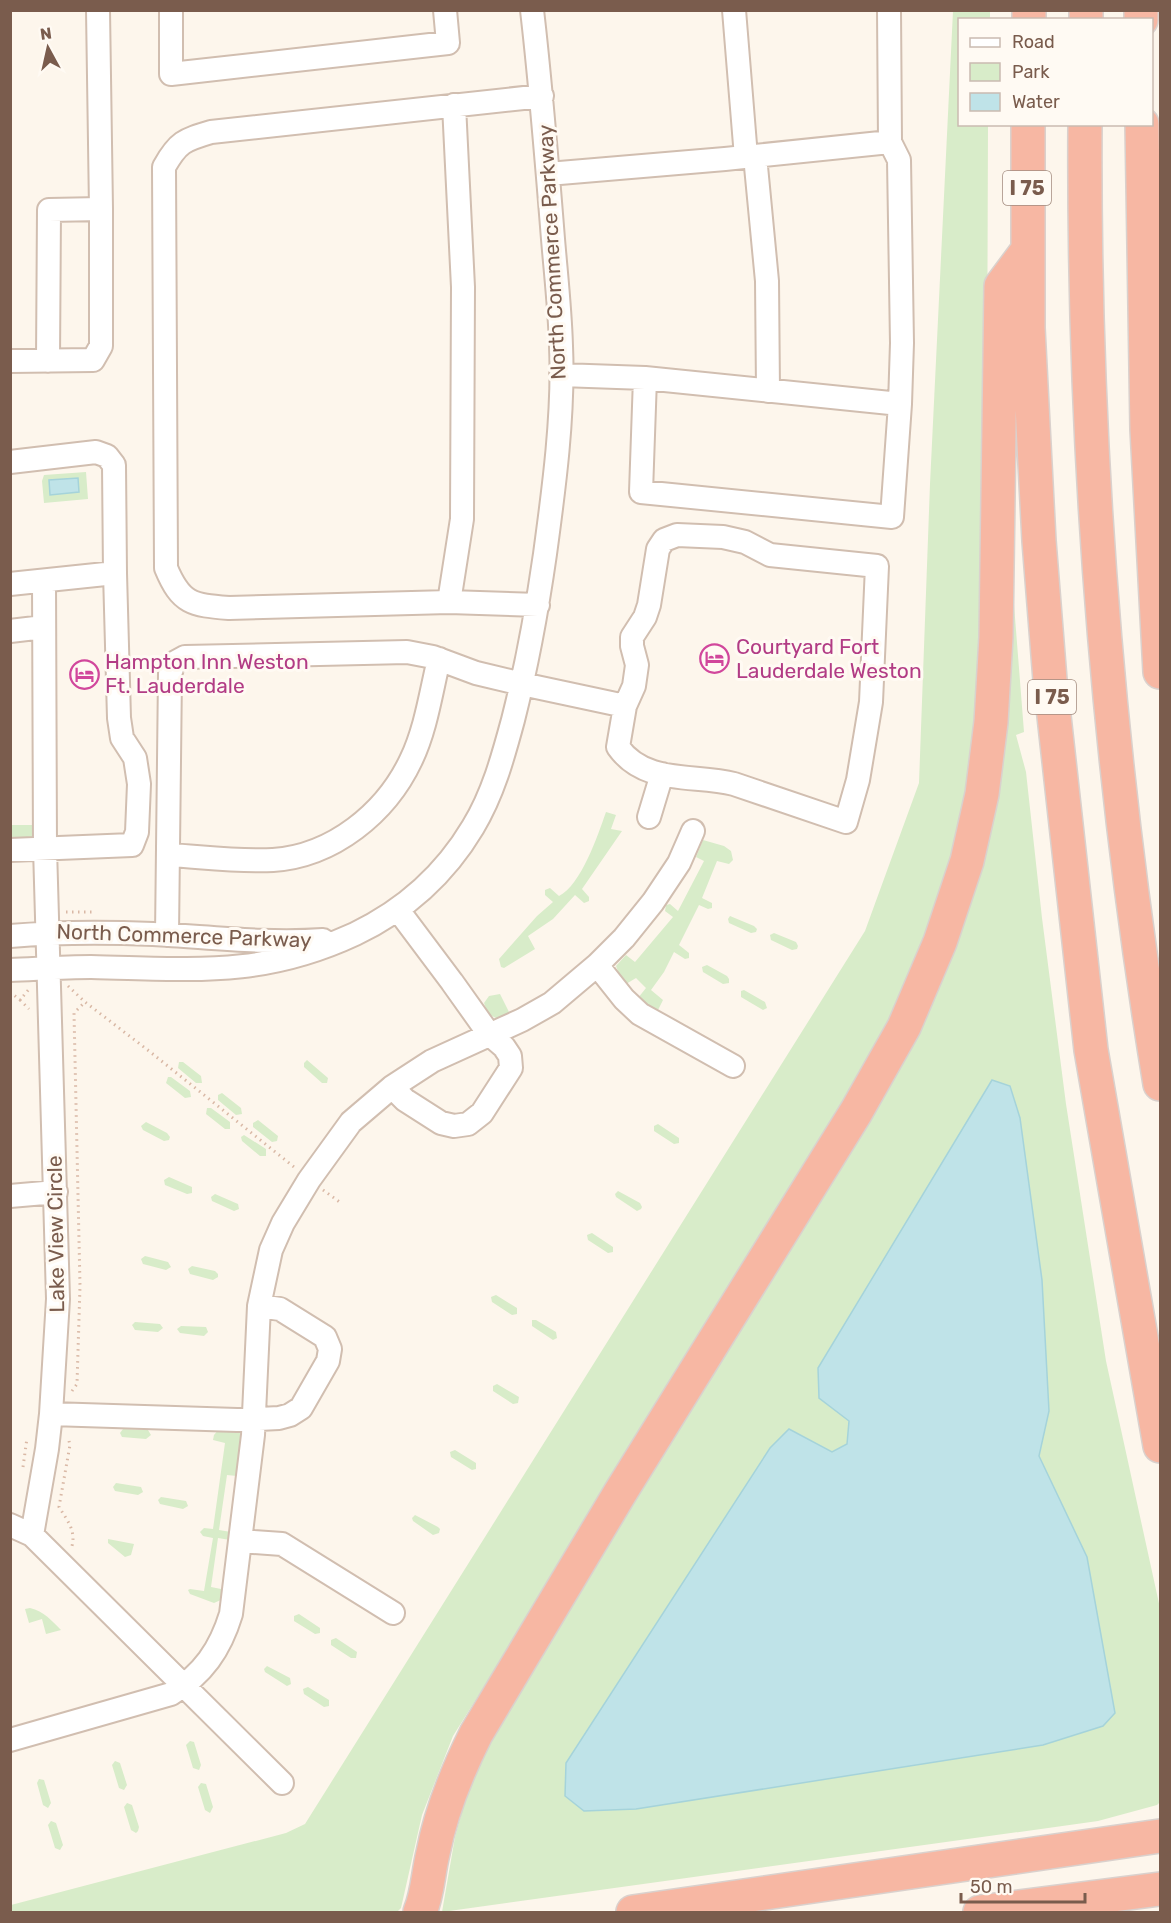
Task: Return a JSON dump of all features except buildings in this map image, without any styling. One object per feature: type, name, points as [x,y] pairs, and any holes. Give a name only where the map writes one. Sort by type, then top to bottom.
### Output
[{"type":"highway","name":"I 75","points":[[1028,126],[1028,328],[1051,691],[1091,1050],[1160,1439]]},
{"type":"highway","points":[[1085,126],[1084,221],[1089,363],[1106,647],[1129,863],[1161,1084]]},
{"type":"highway","points":[[1142,126],[1147,429],[1161,672]]},
{"type":"highway","points":[[420,1912],[426,1898],[433,1852],[444,1813],[459,1769],[476,1734],[632,1473],[856,1112],[904,1027],[940,942],[967,861],[982,794],[991,722],[996,637],[1001,286],[1027,251]]},
{"type":"highway","points":[[633,1912],[1161,1836]]},
{"type":"highway","points":[[980,1912],[1161,1889]]},
{"type":"street","points":[[10,361],[93,360],[101,346],[98,10]]},
{"type":"street","points":[[171,10],[171,74],[448,43],[445,10]]},
{"type":"street","name":"North Commerce Parkway","points":[[10,970],[88,967],[188,971],[252,966],[287,960],[357,933],[398,910],[428,885],[454,856],[474,825],[491,792],[503,759],[522,684],[538,605],[552,503],[558,431],[561,349],[542,96],[532,10]]},
{"type":"street","points":[[734,10],[767,281],[768,391]]},
{"type":"street","points":[[645,378],[641,492],[892,517],[902,343],[899,160],[890,142],[889,10]]},
{"type":"street","points":[[538,605],[449,602],[229,608],[204,606],[184,599],[173,585],[166,568],[164,167],[175,147],[189,139],[211,132],[542,96]]},
{"type":"street","points":[[449,602],[462,507],[463,288],[454,105]]},
{"type":"street","points":[[548,174],[751,157],[890,142]]},
{"type":"street","points":[[48,361],[49,210],[101,209]]},
{"type":"street","points":[[561,375],[645,378],[900,404]]},
{"type":"street","points":[[10,462],[96,452],[107,456],[114,465],[119,718],[123,738],[135,758],[139,784],[137,832],[132,845],[10,850]]},
{"type":"street","points":[[677,536],[723,537],[745,542],[770,555],[877,566],[871,702],[858,780],[846,822],[719,780],[682,778],[642,769],[626,758],[618,747],[625,706],[634,686],[637,665],[632,637],[647,611],[658,549],[664,540],[677,536]]},
{"type":"street","points":[[10,584],[115,573]]},
{"type":"street","name":"Lake View Circle","points":[[32,1535],[51,1414],[58,1299],[45,848],[44,581]]},
{"type":"street","points":[[10,631],[44,627]]},
{"type":"street","points":[[167,935],[170,674],[174,663],[185,657],[407,652],[439,659],[476,673],[625,706]]},
{"type":"street","points":[[169,855],[249,861],[276,860],[308,854],[341,839],[367,819],[392,792],[411,759],[439,659]]},
{"type":"street","points":[[649,817],[662,774]]},
{"type":"street","points":[[10,1740],[171,1694],[204,1668],[225,1636],[231,1614],[253,1435],[259,1306],[271,1250],[283,1223],[309,1180],[351,1122],[392,1087],[432,1061],[522,1020],[552,1003],[597,965],[624,938],[653,902],[679,863],[693,831]]},
{"type":"street","points":[[392,1087],[405,1100],[441,1123],[454,1126],[468,1124],[482,1113],[511,1068],[510,1056],[504,1047],[489,1034],[398,910]]},
{"type":"street","name":"North Commerce Parkway","points":[[10,936],[48,933],[167,935],[281,942],[322,940],[357,933]]},
{"type":"street","points":[[597,965],[624,999],[640,1014],[733,1066]]},
{"type":"street","points":[[10,1196],[56,1192]]},
{"type":"street","points":[[51,1414],[237,1420],[279,1418],[301,1408],[328,1361],[330,1349],[325,1336],[280,1309],[259,1306]]},
{"type":"street","points":[[10,1525],[32,1535],[282,1783]]},
{"type":"street","points":[[240,1541],[282,1544],[393,1613]]},
{"type":"path","points":[[49,968],[85,1002],[341,1203]]},
{"type":"path","points":[[20,1000],[29,1008],[29,1020]]},
{"type":"path","points":[[70,1393],[77,1384],[80,1286],[74,1013],[85,1002]]},
{"type":"path","points":[[23,1474],[28,1430]]},
{"type":"path","points":[[68,1438],[70,1445],[59,1507],[72,1528],[74,1538],[72,1548]]},
{"type":"green space","points":[[953,11],[990,11],[990,18],[958,18],[958,126],[988,126],[986,707],[975,792],[930,935],[866,1079],[453,1736],[422,1815],[401,1908],[397,1912],[11,1912],[11,1905],[286,1833],[305,1824],[865,931],[919,783],[930,484]]},
{"type":"green space","points":[[86,472],[88,499],[44,503],[42,481],[44,475]]},
{"type":"green space","points":[[1013,592],[1024,732],[1016,735],[1026,772],[1066,1104],[1106,1361],[1160,1608],[1160,1802],[1157,1805],[1098,1821],[442,1912],[455,1837],[470,1782],[491,1741],[942,959]]},
{"type":"green space","points":[[606,812],[616,815],[611,829],[622,831],[582,889],[589,897],[589,901],[584,903],[575,895],[553,919],[528,936],[535,949],[504,968],[501,967],[499,959],[537,916],[553,902],[545,895],[545,890],[550,888],[559,896],[567,890],[581,871]]},
{"type":"green space","points":[[37,825],[36,839],[12,839],[10,826]]},
{"type":"green space","points":[[703,840],[724,846],[731,851],[733,860],[729,864],[717,861],[702,898],[712,903],[712,908],[708,909],[699,905],[679,945],[689,953],[689,958],[685,959],[674,952],[664,972],[651,990],[663,1000],[658,1010],[654,1012],[638,998],[646,988],[636,978],[626,984],[616,966],[626,955],[635,962],[673,917],[665,911],[666,905],[670,904],[678,911],[704,861],[696,857]]},
{"type":"green space","points":[[730,916],[754,926],[757,929],[756,932],[751,933],[729,923]]},
{"type":"green space","points":[[774,933],[796,942],[797,949],[792,950],[771,940],[770,935]]},
{"type":"green space","points":[[707,965],[727,976],[729,983],[723,984],[703,972],[702,967]]},
{"type":"green space","points":[[744,990],[765,1002],[767,1008],[763,1010],[741,997],[741,991]]},
{"type":"green space","points":[[500,994],[511,1016],[500,1020],[488,1014],[484,1003],[489,996]]},
{"type":"green space","points":[[307,1060],[328,1078],[327,1083],[322,1083],[304,1067]]},
{"type":"green space","points":[[179,1062],[183,1062],[201,1076],[202,1083],[196,1083],[178,1068]]},
{"type":"green space","points":[[168,1077],[190,1091],[191,1097],[185,1098],[166,1083]]},
{"type":"green space","points":[[222,1093],[241,1108],[242,1114],[236,1115],[218,1100],[218,1095]]},
{"type":"green space","points":[[207,1108],[211,1108],[230,1122],[230,1129],[225,1129],[206,1114]]},
{"type":"green space","points":[[258,1120],[278,1136],[277,1141],[272,1142],[253,1127],[253,1123]]},
{"type":"green space","points":[[146,1122],[167,1133],[169,1140],[164,1141],[143,1130],[141,1126]]},
{"type":"green space","points":[[658,1124],[679,1138],[679,1143],[674,1144],[654,1131],[654,1126]]},
{"type":"green space","points":[[244,1135],[266,1149],[266,1156],[260,1156],[242,1141],[241,1137]]},
{"type":"green space","points":[[169,1177],[192,1187],[192,1193],[187,1194],[165,1185],[164,1180]]},
{"type":"green space","points":[[618,1191],[640,1203],[641,1209],[637,1211],[616,1197],[615,1194]]},
{"type":"green space","points":[[215,1194],[238,1204],[239,1209],[234,1211],[212,1201],[211,1197]]},
{"type":"green space","points":[[592,1233],[613,1247],[613,1252],[608,1253],[588,1240],[587,1235]]},
{"type":"green space","points":[[145,1256],[168,1262],[171,1267],[166,1270],[143,1264],[141,1259]]},
{"type":"green space","points":[[192,1266],[215,1271],[218,1277],[213,1280],[190,1274],[188,1269]]},
{"type":"green space","points":[[496,1295],[517,1308],[517,1314],[512,1315],[492,1302],[491,1297]]},
{"type":"green space","points":[[532,1320],[556,1332],[557,1338],[553,1340],[532,1326]]},
{"type":"green space","points":[[135,1322],[160,1324],[163,1328],[158,1332],[135,1330],[132,1325]]},
{"type":"green space","points":[[181,1326],[206,1327],[208,1332],[204,1336],[180,1333],[177,1329]]},
{"type":"green space","points":[[497,1384],[519,1397],[518,1403],[513,1404],[493,1391],[493,1386]]},
{"type":"green space","points":[[123,1429],[148,1430],[151,1435],[146,1439],[122,1437],[120,1433]]},
{"type":"green space","points":[[219,1429],[238,1430],[242,1437],[237,1476],[227,1475],[219,1530],[231,1532],[230,1540],[218,1538],[211,1587],[226,1590],[223,1599],[214,1603],[190,1594],[188,1590],[204,1591],[213,1538],[203,1536],[200,1532],[204,1528],[213,1529],[225,1443],[213,1440]]},
{"type":"green space","points":[[455,1450],[476,1463],[476,1469],[472,1470],[451,1457],[450,1452]]},
{"type":"green space","points":[[116,1483],[141,1487],[143,1492],[138,1495],[115,1491],[113,1487]]},
{"type":"green space","points":[[161,1497],[186,1501],[188,1506],[183,1509],[160,1504],[158,1500]]},
{"type":"green space","points":[[415,1515],[438,1527],[439,1533],[433,1535],[413,1521],[412,1518]]},
{"type":"green space","points":[[108,1539],[134,1544],[131,1555],[125,1557],[108,1543]]},
{"type":"green space","points":[[30,1608],[44,1614],[61,1630],[46,1634],[42,1619],[29,1623],[25,1609]]},
{"type":"green space","points":[[299,1614],[320,1628],[320,1633],[315,1634],[294,1621],[294,1616]]},
{"type":"green space","points":[[336,1638],[357,1652],[356,1658],[351,1658],[331,1645],[331,1640]]},
{"type":"green space","points":[[267,1666],[290,1678],[291,1684],[287,1686],[265,1672],[264,1669]]},
{"type":"green space","points":[[308,1687],[329,1700],[329,1706],[324,1707],[304,1694],[303,1689]]},
{"type":"green space","points":[[190,1741],[194,1742],[201,1765],[199,1770],[193,1768],[186,1745]]},
{"type":"green space","points":[[115,1761],[120,1763],[127,1785],[124,1790],[119,1788],[112,1765]]},
{"type":"green space","points":[[39,1779],[44,1780],[51,1803],[48,1808],[43,1805],[37,1783]]},
{"type":"green space","points":[[201,1783],[206,1784],[213,1807],[210,1813],[205,1810],[198,1787]]},
{"type":"green space","points":[[127,1803],[132,1805],[139,1827],[136,1833],[131,1830],[124,1807]]},
{"type":"green space","points":[[51,1821],[56,1823],[63,1845],[60,1850],[55,1848],[48,1825]]},
{"type":"water","points":[[78,478],[79,492],[50,495],[49,480]]},
{"type":"water","points":[[992,1080],[1010,1086],[1020,1118],[1042,1280],[1049,1411],[1039,1456],[1087,1557],[1115,1713],[1103,1726],[1043,1745],[636,1809],[584,1811],[565,1796],[566,1763],[770,1448],[789,1429],[832,1452],[847,1444],[849,1421],[819,1398],[818,1368]]},
{"type":"place","name":"Courtyard Fort Lauderdale Weston","points":[[715,659]]},
{"type":"place","name":"Hampton Inn Weston Ft. Lauderdale","points":[[84,674]]}]
